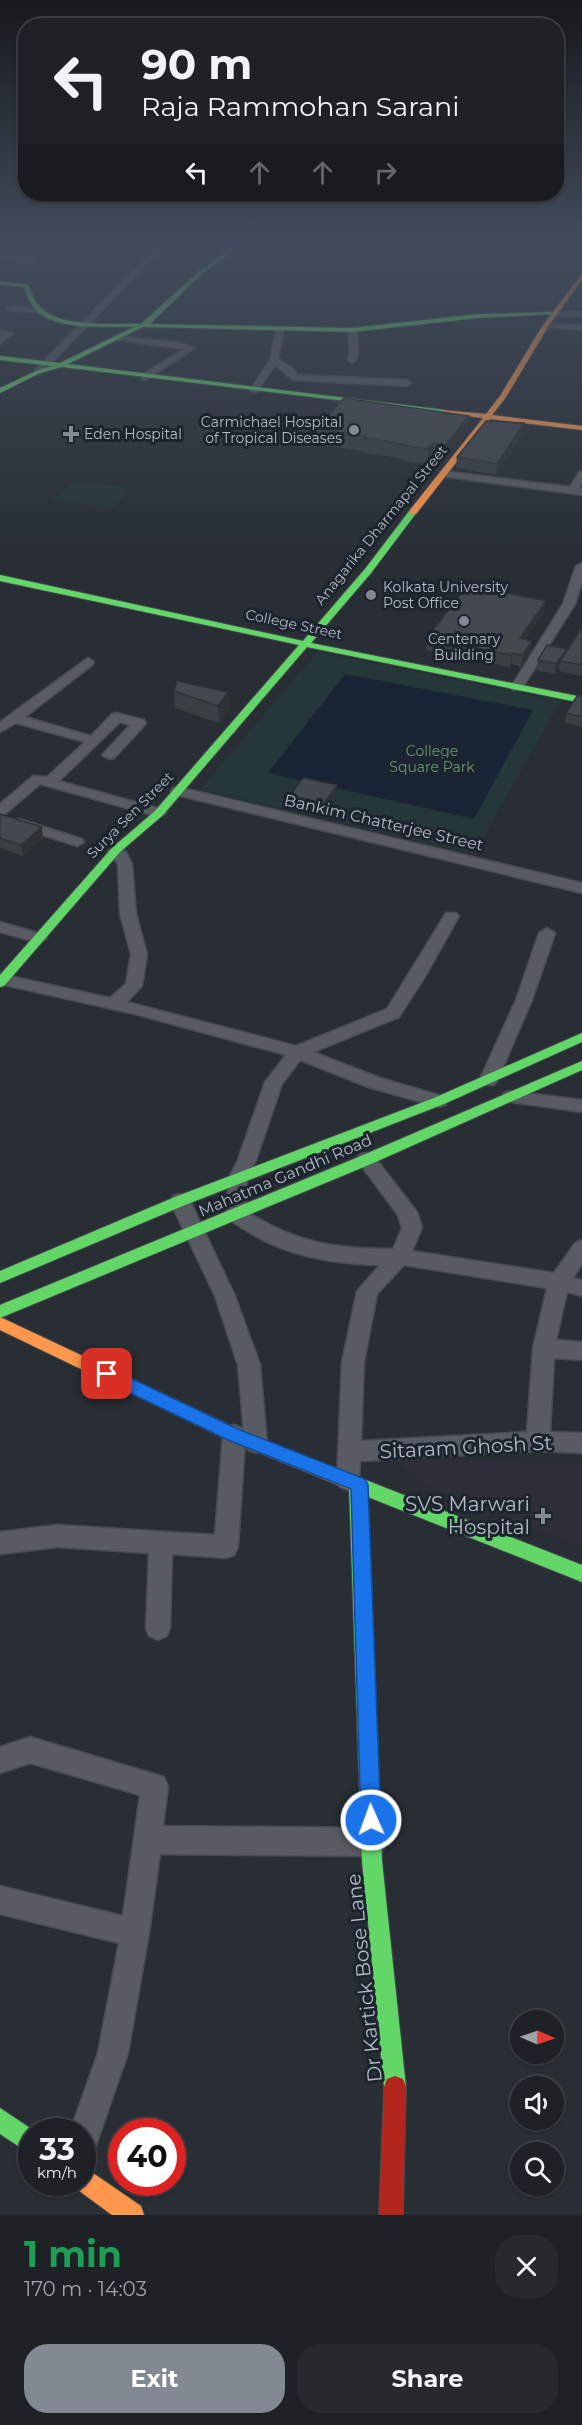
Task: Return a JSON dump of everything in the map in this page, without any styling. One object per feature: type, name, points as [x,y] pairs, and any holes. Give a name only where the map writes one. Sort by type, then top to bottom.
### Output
[{"type":"main road","points":[[0,367],[49,364],[77,358],[94,349]]},
{"type":"main road","name":"Anagarika Dharmapal Street","points":[[306,643],[368,571],[384,547],[485,422],[531,349]]},
{"type":"main road","points":[[0,358],[485,422],[582,428]]},
{"type":"main road","points":[[0,391],[49,364],[334,399],[582,437]]},
{"type":"main road","name":"College Street","points":[[0,578],[406,666],[582,700]]},
{"type":"main road","name":"Surya Sen Street","points":[[1,981],[115,851],[159,813],[306,643]]},
{"type":"main road","name":"Mahatma Gandhi Road","points":[[0,1277],[180,1201],[488,1081],[582,1037]]},
{"type":"main road","name":"Mahatma Gandhi Road","points":[[0,1312],[366,1160],[582,1065]]},
{"type":"main road","points":[[0,1323],[234,1435],[582,1574]]},
{"type":"main road","name":"Dr Kartick Bose Lane","points":[[354,1483],[372,1842],[395,2085],[391,2215]]},
{"type":"main road","points":[[0,2120],[18,2133]]},
{"type":"main road","points":[[96,2190],[132,2215]]},
{"type":"street","points":[[49,364],[62,349]]},
{"type":"street","points":[[145,377],[189,349]]},
{"type":"street","points":[[254,390],[274,360],[276,349]]},
{"type":"street","points":[[352,360],[354,349]]},
{"type":"street","points":[[274,360],[292,372],[293,377],[407,382]]},
{"type":"street","points":[[334,399],[339,380]]},
{"type":"street","points":[[443,474],[578,492],[582,473]]},
{"type":"street","points":[[517,687],[569,604],[582,566]]},
{"type":"street","points":[[0,728],[88,662]]},
{"type":"street","points":[[50,782],[117,717],[139,723],[109,755]]},
{"type":"street","points":[[14,718],[94,741]]},
{"type":"street","points":[[0,810],[38,779],[159,813]]},
{"type":"street","name":"Bankim Chatterjee Street","points":[[178,791],[582,888]]},
{"type":"street","points":[[0,817],[77,842]]},
{"type":"street","points":[[113,1005],[134,987],[139,954],[128,914],[125,864],[121,855],[115,851]]},
{"type":"street","points":[[451,916],[418,975],[393,1013],[297,1052],[274,1082],[247,1160],[238,1178],[237,1214],[260,1232],[300,1249],[358,1258],[400,1257],[559,1282],[582,1288]]},
{"type":"street","points":[[0,927],[39,938]]},
{"type":"street","points":[[488,1081],[524,1000],[547,933]]},
{"type":"street","points":[[1,981],[234,1034],[297,1052],[374,1083],[439,1101]]},
{"type":"street","points":[[510,1096],[582,1106]]},
{"type":"street","points":[[354,1483],[350,1452],[353,1362],[367,1291],[400,1257],[412,1228],[407,1212],[366,1160]]},
{"type":"street","points":[[180,1201],[225,1296],[249,1365],[256,1443]]},
{"type":"street","points":[[538,1441],[544,1348],[559,1282],[582,1248]]},
{"type":"street","points":[[544,1348],[582,1351]]},
{"type":"street","points":[[0,1543],[57,1536],[225,1547],[234,1435]]},
{"type":"street","name":"Sitaram Ghosh St","points":[[350,1452],[538,1441],[582,1443]]},
{"type":"street","points":[[158,1628],[161,1542]]},
{"type":"street","points":[[0,1760],[30,1750],[155,1786],[135,1933],[113,2053],[91,2118]]},
{"type":"street","points":[[148,1840],[372,1842]]},
{"type":"street","points":[[0,1900],[135,1933]]},
{"type":"shaded area","points":[[345,674],[533,710],[474,819],[268,773]]},
{"type":"shaded area","name":"SVS Marwari Hospital","points":[[393,1457],[582,1465],[582,1547],[425,1485]]},
{"type":"green space","points":[[77,483],[117,486],[130,490],[114,508],[51,500]]},
{"type":"green space","name":"College Square Park","points":[[317,652],[561,701],[474,854],[200,789]]},
{"type":"building","points":[[344,398],[469,416],[444,447],[434,442],[428,449],[365,438],[366,436],[316,429]]},
{"type":"building","points":[[486,421],[524,423],[497,464],[457,457]]},
{"type":"building","points":[[467,585],[546,601],[520,638],[532,641],[523,655],[513,653],[511,655],[427,638]]},
{"type":"building","points":[[582,628],[582,665],[560,661]]},
{"type":"building","points":[[547,645],[567,649],[556,664],[538,660]]},
{"type":"building","points":[[177,681],[228,692],[218,706],[174,691]]},
{"type":"building","points":[[577,696],[582,697],[582,717],[566,713]]},
{"type":"building","points":[[303,778],[337,785],[323,805],[289,797]]},
{"type":"building","points":[[0,814],[42,827],[21,845],[0,838]]},
{"type":"traffic: fast","points":[[0,391],[38,372],[60,366],[94,349]]},
{"type":"traffic: fast","points":[[0,358],[444,411]]},
{"type":"traffic: fast","points":[[0,983],[116,850],[159,813],[368,571],[413,512]]},
{"type":"traffic: fast","points":[[0,578],[406,666],[582,700]]},
{"type":"traffic: fast","points":[[0,1277],[180,1201],[439,1101],[582,1037]]},
{"type":"traffic: fast","points":[[0,1312],[366,1160],[582,1065]]},
{"type":"traffic: fast","points":[[358,1485],[582,1574]]},
{"type":"traffic: fast","points":[[359,1485],[372,1861],[395,2087]]},
{"type":"traffic: fast","points":[[0,2120],[18,2133]]},
{"type":"traffic: slow","points":[[413,512],[503,397],[531,349]]},
{"type":"traffic: slow","points":[[444,411],[582,428]]},
{"type":"traffic: slow","points":[[0,1323],[234,1435],[358,1485]]},
{"type":"traffic: slow","points":[[96,2189],[132,2215]]},
{"type":"traffic: jam","points":[[391,2215],[395,2087]]},
{"type":"place","name":"Carmichael Hospital of Tropical Diseases","points":[[354,430]]},
{"type":"place","name":"Eden Hospital","points":[[71,434]]},
{"type":"place","name":"Kolkata University Post Office","points":[[371,595]]},
{"type":"place","name":"Centenary Building","points":[[464,621]]},
{"type":"place","name":"SVS Marwari Hospital","points":[[543,1516]]},
{"type":"route","points":[[107,1374],[234,1435],[359,1485],[371,1820]]}]
